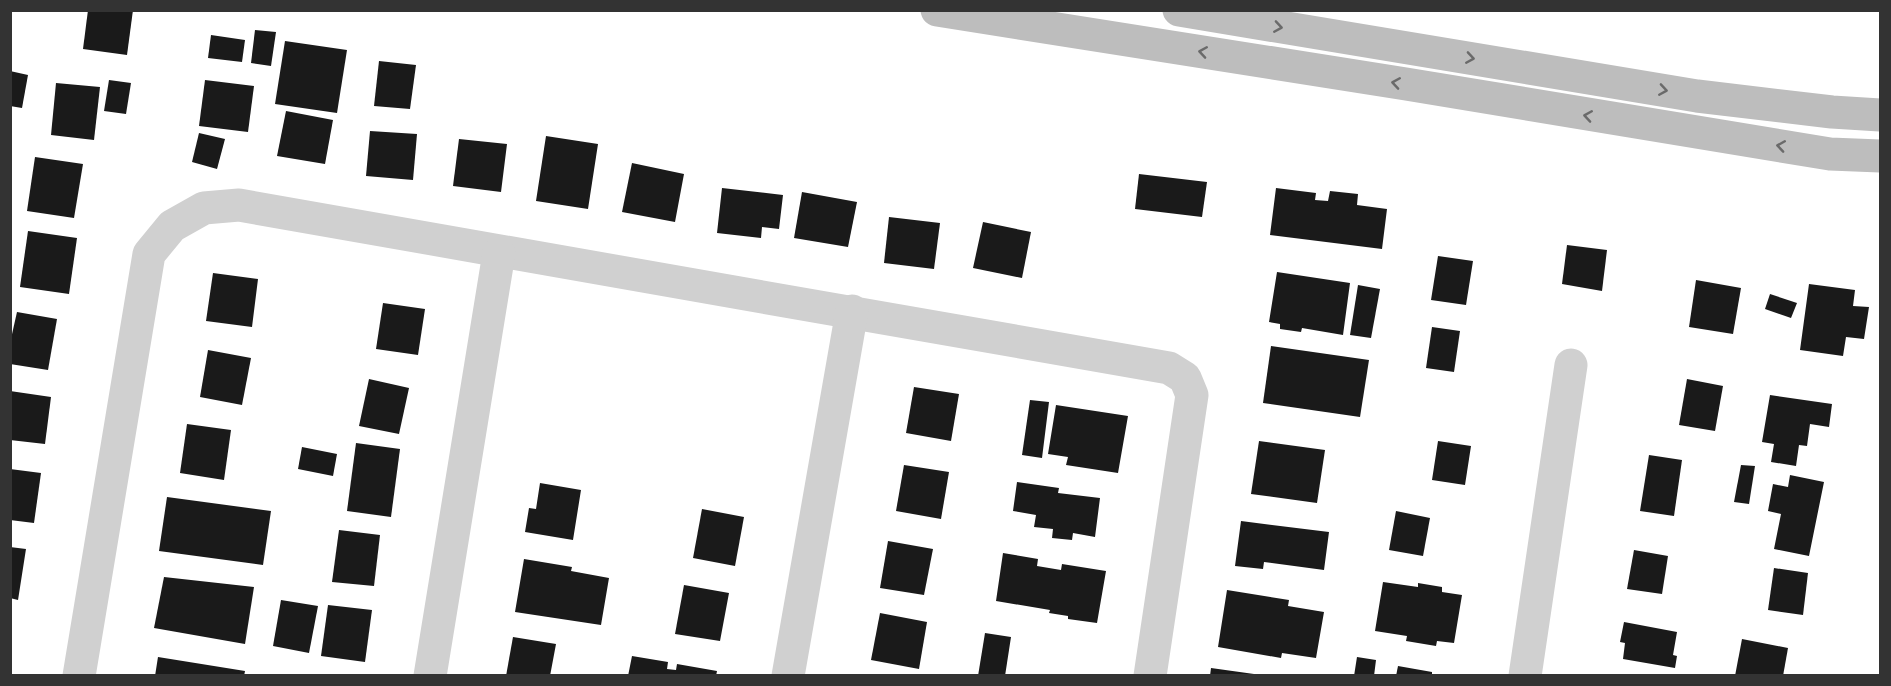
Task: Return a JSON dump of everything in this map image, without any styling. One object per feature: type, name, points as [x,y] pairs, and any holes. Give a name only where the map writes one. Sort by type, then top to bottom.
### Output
[{"type":"main road","points":[[937,10],[1395,82],[1830,154],[1881,156]]},
{"type":"main road","points":[[1179,10],[1697,96],[1832,112],[1881,115]]},
{"type":"main road","points":[[1830,154],[1832,112]]},
{"type":"street","points":[[79,675],[149,254],[172,226],[204,208],[239,205],[499,253],[852,311],[1169,368],[1185,378],[1192,395],[1150,675]]},
{"type":"street","points":[[430,675],[499,253]]},
{"type":"street","points":[[788,675],[852,311]]},
{"type":"street","points":[[1525,675],[1571,365]]},
{"type":"building","points":[[88,10],[133,10],[127,55],[83,49]]},
{"type":"building","points":[[255,30],[276,32],[271,66],[251,63]]},
{"type":"building","points":[[211,35],[245,40],[242,62],[208,58]]},
{"type":"building","points":[[285,41],[347,50],[337,113],[275,104]]},
{"type":"building","points":[[379,61],[416,65],[410,109],[374,106]]},
{"type":"building","points":[[10,71],[28,75],[22,108],[10,106]]},
{"type":"building","points":[[109,80],[131,83],[126,114],[104,111]]},
{"type":"building","points":[[205,80],[254,86],[248,132],[199,126]]},
{"type":"building","points":[[56,83],[100,87],[94,140],[51,135]]},
{"type":"building","points":[[286,111],[333,120],[325,164],[277,156]]},
{"type":"building","points":[[370,131],[417,134],[413,180],[366,176]]},
{"type":"building","points":[[199,133],[225,139],[217,169],[192,162]]},
{"type":"building","points":[[546,136],[598,144],[588,209],[536,201]]},
{"type":"building","points":[[459,139],[507,144],[501,192],[453,186]]},
{"type":"building","points":[[35,157],[83,164],[74,218],[27,211]]},
{"type":"building","points":[[632,163],[684,174],[675,222],[622,212]]},
{"type":"building","points":[[1139,174],[1207,182],[1202,217],[1135,209]]},
{"type":"building","points":[[722,188],[783,195],[779,229],[762,227],[761,238],[717,233]]},
{"type":"building","points":[[1276,188],[1316,193],[1315,200],[1328,201],[1330,191],[1358,194],[1357,205],[1387,209],[1382,249],[1270,235]]},
{"type":"building","points":[[802,192],[857,202],[848,247],[794,238]]},
{"type":"building","points":[[889,217],[940,223],[934,269],[884,263]]},
{"type":"building","points":[[983,222],[1031,232],[1022,278],[973,268]]},
{"type":"building","points":[[28,231],[77,238],[69,294],[20,287]]},
{"type":"building","points":[[1567,245],[1607,250],[1602,291],[1562,284]]},
{"type":"building","points":[[1438,256],[1473,261],[1466,305],[1431,300]]},
{"type":"building","points":[[1277,272],[1350,283],[1343,335],[1302,328],[1301,332],[1280,329],[1280,324],[1269,322]]},
{"type":"building","points":[[213,273],[258,279],[252,327],[206,321]]},
{"type":"building","points":[[1696,280],[1741,288],[1733,334],[1689,327]]},
{"type":"building","points":[[1809,284],[1855,290],[1853,306],[1869,307],[1864,339],[1846,337],[1843,356],[1800,350]]},
{"type":"building","points":[[1358,285],[1380,289],[1371,338],[1350,335]]},
{"type":"building","points":[[1770,294],[1797,303],[1791,318],[1765,309]]},
{"type":"building","points":[[383,303],[425,309],[418,355],[376,349]]},
{"type":"building","points":[[17,312],[57,319],[48,370],[10,364],[10,343]]},
{"type":"building","points":[[1432,327],[1460,331],[1454,372],[1426,368]]},
{"type":"building","points":[[1271,346],[1369,360],[1360,417],[1263,403]]},
{"type":"building","points":[[208,350],[251,358],[242,405],[200,397]]},
{"type":"building","points":[[369,379],[409,388],[399,434],[359,426]]},
{"type":"building","points":[[1687,379],[1723,386],[1715,431],[1679,425]]},
{"type":"building","points":[[914,387],[959,394],[951,441],[906,433]]},
{"type":"building","points":[[10,391],[51,397],[45,444],[10,440]]},
{"type":"building","points":[[1770,395],[1832,404],[1829,427],[1810,424],[1807,446],[1799,445],[1796,466],[1771,462],[1774,444],[1762,442]]},
{"type":"building","points":[[1030,400],[1049,402],[1042,458],[1022,455]]},
{"type":"building","points":[[1056,405],[1128,416],[1118,473],[1066,465],[1068,457],[1048,454]]},
{"type":"building","points":[[187,424],[231,430],[224,480],[180,473]]},
{"type":"building","points":[[1259,441],[1325,450],[1317,503],[1251,494]]},
{"type":"building","points":[[1438,441],[1471,446],[1465,485],[1432,480]]},
{"type":"building","points":[[356,443],[400,449],[391,517],[347,511]]},
{"type":"building","points":[[302,447],[337,454],[333,476],[298,469]]},
{"type":"building","points":[[1649,455],[1682,460],[1674,516],[1640,511]]},
{"type":"building","points":[[904,465],[949,472],[941,519],[896,511]]},
{"type":"building","points":[[1741,465],[1755,466],[1749,504],[1734,502]]},
{"type":"building","points":[[10,469],[41,473],[34,523],[10,520]]},
{"type":"building","points":[[1790,475],[1824,482],[1809,556],[1774,549],[1781,514],[1768,511],[1773,484],[1788,487]]},
{"type":"building","points":[[1017,482],[1059,488],[1058,493],[1100,498],[1095,537],[1073,533],[1072,540],[1052,538],[1053,529],[1034,527],[1036,515],[1013,511]]},
{"type":"building","points":[[540,483],[581,490],[573,540],[525,532],[529,508],[536,509]]},
{"type":"building","points":[[167,497],[271,511],[263,565],[159,551]]},
{"type":"building","points":[[702,509],[744,517],[735,566],[693,558]]},
{"type":"building","points":[[1396,511],[1430,518],[1423,556],[1389,550]]},
{"type":"building","points":[[1241,521],[1329,532],[1324,570],[1264,562],[1263,569],[1235,566]]},
{"type":"building","points":[[339,530],[380,535],[374,586],[332,582]]},
{"type":"building","points":[[888,541],[933,549],[924,595],[880,588]]},
{"type":"building","points":[[10,547],[26,549],[18,600],[10,598]]},
{"type":"building","points":[[1634,550],[1668,556],[1662,594],[1627,589]]},
{"type":"building","points":[[1003,553],[1038,559],[1037,566],[1061,570],[1062,564],[1106,571],[1097,623],[1068,619],[1068,616],[1049,613],[1050,610],[996,601]]},
{"type":"building","points":[[524,559],[572,567],[571,571],[609,578],[601,625],[515,612]]},
{"type":"building","points":[[1774,568],[1808,573],[1803,615],[1768,610]]},
{"type":"building","points":[[164,577],[254,587],[245,644],[154,628]]},
{"type":"building","points":[[1383,582],[1418,587],[1418,583],[1442,587],[1442,592],[1462,595],[1454,643],[1437,641],[1436,646],[1406,641],[1407,636],[1375,631]]},
{"type":"building","points":[[684,585],[729,593],[720,641],[675,634]]},
{"type":"building","points":[[1227,590],[1289,600],[1288,606],[1324,612],[1316,658],[1282,653],[1281,658],[1218,647]]},
{"type":"building","points":[[281,600],[318,606],[309,653],[273,646]]},
{"type":"building","points":[[328,605],[372,610],[365,662],[321,656]]},
{"type":"building","points":[[880,613],[927,622],[919,669],[871,660]]},
{"type":"building","points":[[1624,622],[1677,632],[1673,655],[1677,656],[1675,668],[1623,659],[1625,643],[1620,642]]},
{"type":"building","points":[[985,633],[1011,637],[1005,676],[978,676]]},
{"type":"building","points":[[513,637],[556,644],[550,676],[506,676]]},
{"type":"building","points":[[1742,639],[1788,648],[1783,676],[1735,676]]},
{"type":"building","points":[[632,656],[668,662],[667,669],[676,670],[677,664],[717,671],[716,676],[628,676]]},
{"type":"building","points":[[158,657],[245,671],[244,676],[155,676]]},
{"type":"building","points":[[1357,657],[1376,660],[1374,676],[1354,676]]},
{"type":"building","points":[[1398,666],[1432,672],[1432,676],[1396,676]]},
{"type":"building","points":[[1211,668],[1254,674],[1254,676],[1210,676]]}]
